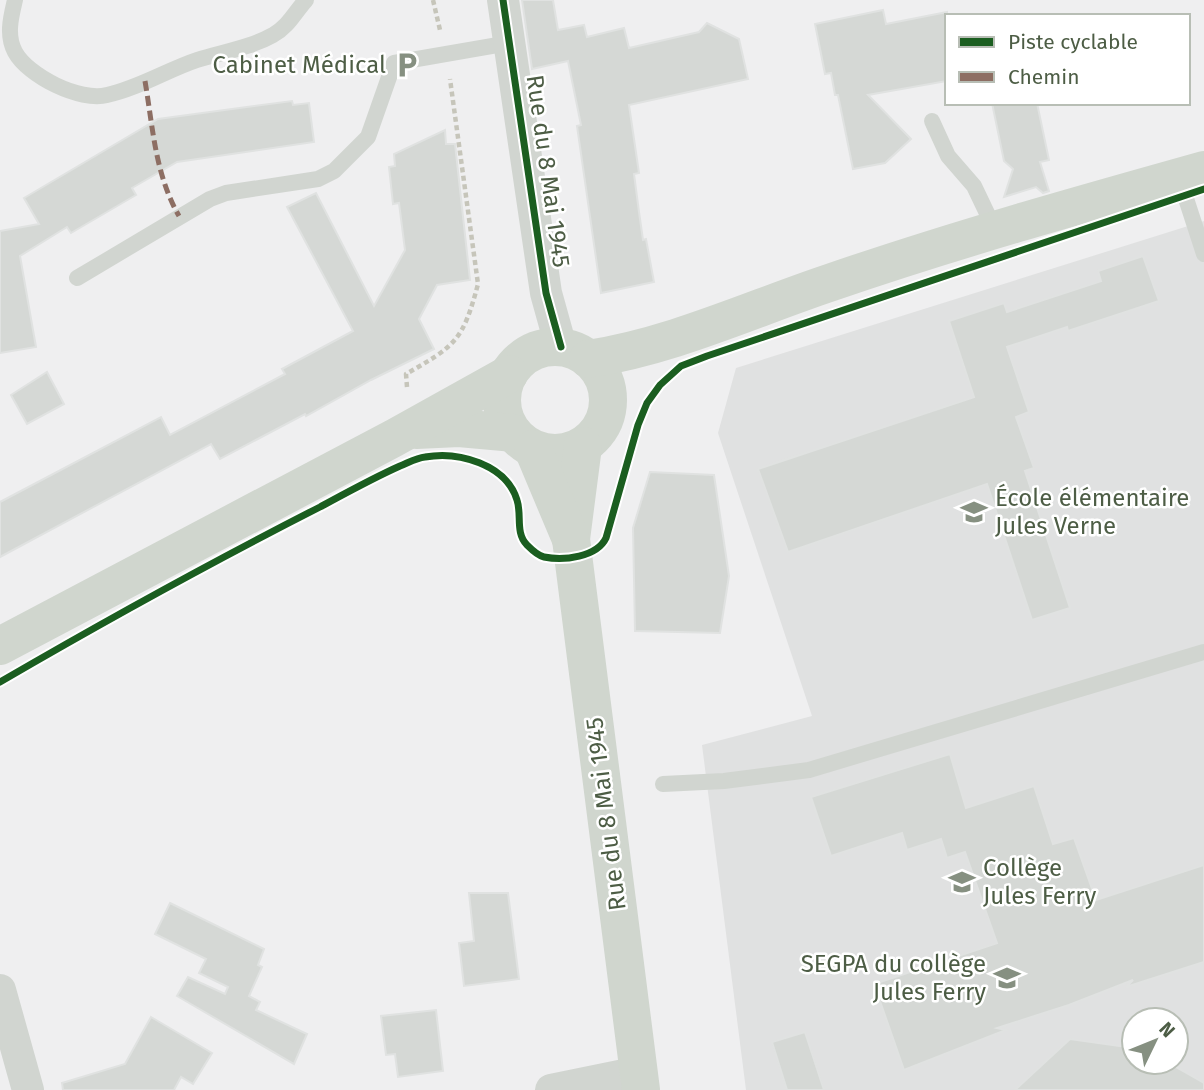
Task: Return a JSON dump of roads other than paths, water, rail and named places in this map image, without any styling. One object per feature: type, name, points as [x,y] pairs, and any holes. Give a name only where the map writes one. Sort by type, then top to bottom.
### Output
[{"type":"main road","points":[[575,353],[603,376],[608,398],[607,413],[596,435],[583,446],[567,453],[542,452],[523,441],[506,422],[502,403],[503,389],[509,374],[519,361],[531,352],[542,348],[575,353],[659,344],[832,281],[1192,173]]},
{"type":"main road","points":[[608,398],[659,344]]},
{"type":"main road","points":[[0,646],[407,431],[509,374]]},
{"type":"main road","points":[[407,431],[458,428],[523,441]]},
{"type":"main road","name":"Rue du 8 Mai 1945","points":[[523,441],[571,539]]},
{"type":"main road","name":"Rue du 8 Mai 1945","points":[[583,446],[571,539],[640,1081]]},
{"type":"street","name":"Rue du 8 Mai 1945","points":[[503,0],[546,293],[575,353]]},
{"type":"street","points":[[0,990],[27,1090]]},
{"type":"street","points":[[551,1090],[640,1081]]},
{"type":"lane","points":[[15,0],[9,31],[15,52],[35,74],[75,93],[105,96],[274,34],[288,23],[306,0]]},
{"type":"lane","points":[[77,278],[210,199],[226,193],[318,180],[334,171],[368,137],[394,63],[510,43]]},
{"type":"lane","points":[[932,121],[948,156],[974,186],[995,230]]},
{"type":"lane","points":[[1192,173],[1204,254]]},
{"type":"lane","points":[[663,784],[724,781],[809,770],[1204,652]]},
{"type":"place","name":"Cabinet Médical","points":[[407,65]]},
{"type":"place","name":"École élémentaire Jules Verne","points":[[974,512]]},
{"type":"place","name":"Collège Jules Ferry","points":[[962,882]]},
{"type":"place","name":"SEGPA du collège Jules Ferry","points":[[1007,978]]}]
